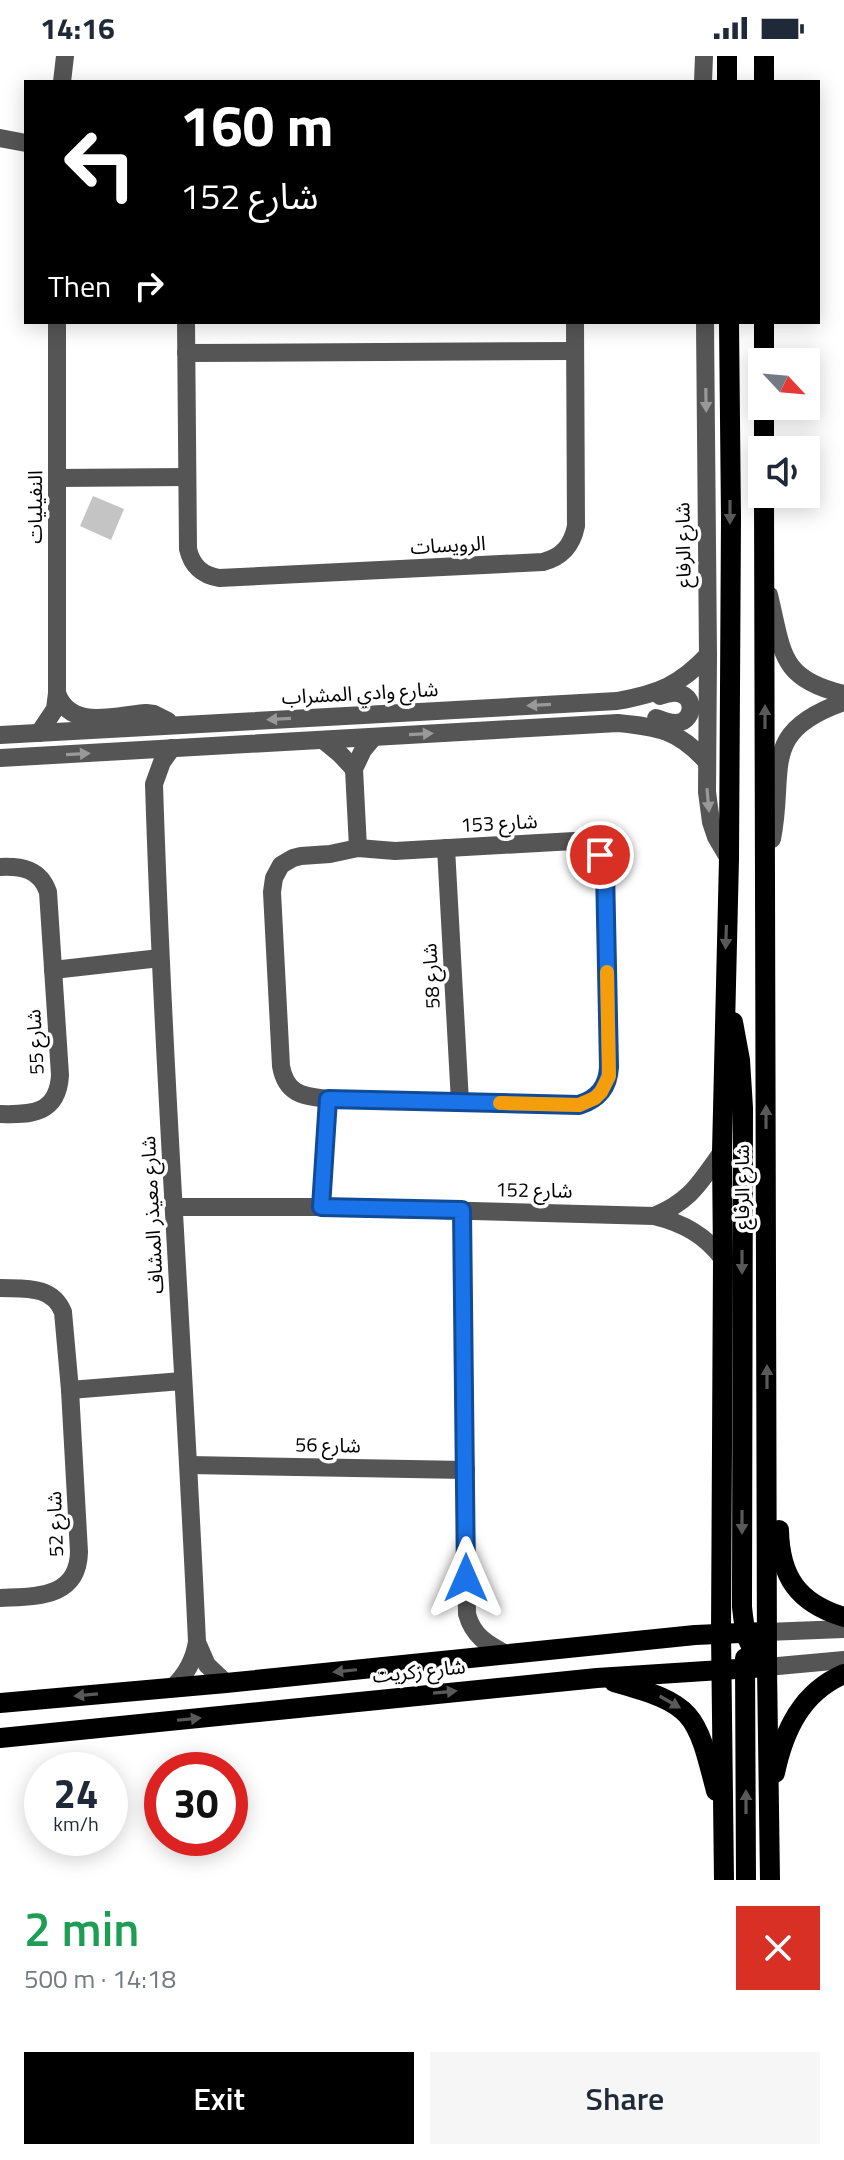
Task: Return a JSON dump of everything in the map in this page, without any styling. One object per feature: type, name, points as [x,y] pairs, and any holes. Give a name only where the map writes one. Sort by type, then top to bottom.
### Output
[{"type":"main road","points":[[727,56],[727,80]]},
{"type":"main road","points":[[764,56],[764,80]]},
{"type":"main road","name":"شارع الرفاع","points":[[724,1880],[724,1826],[711,1634],[723,1259],[722,1152],[729,859],[729,324]]},
{"type":"main road","points":[[764,324],[764,348]]},
{"type":"main road","name":"شارع الرفاع","points":[[764,508],[766,1632],[756,1667],[768,1804],[770,1880]]},
{"type":"main road","points":[[725,990],[738,1048],[743,1108],[741,1589],[744,1633],[756,1654],[746,1880]]},
{"type":"main road","points":[[767,1455],[776,1490],[779,1546],[785,1570],[798,1591],[817,1607],[844,1617]]},
{"type":"main road","name":"شارع زكريت","points":[[0,1703],[711,1634],[766,1632]]},
{"type":"main road","points":[[711,1634],[734,1640],[756,1667]]},
{"type":"main road","name":"شارع زكريت","points":[[0,1738],[597,1678],[756,1667]]},
{"type":"main road","points":[[768,1804],[781,1747],[793,1718],[818,1689],[844,1674]]},
{"type":"main road","points":[[597,1678],[660,1696],[681,1708],[690,1718],[704,1745],[724,1826]]},
{"type":"street","points":[[62,80],[65,56]]},
{"type":"street","points":[[703,80],[704,56]]},
{"type":"street","points":[[0,138],[24,143]]},
{"type":"street","name":"النفيليات","points":[[39,733],[55,709],[57,693],[57,324]]},
{"type":"street","name":"الرويسات","points":[[186,324],[188,549],[193,563],[204,574],[227,578],[543,562],[566,550],[576,526],[575,324]]},
{"type":"street","name":"شارع الرفاع","points":[[705,324],[707,792],[711,822],[729,859]]},
{"type":"street","points":[[186,353],[575,351]]},
{"type":"street","points":[[57,478],[187,477]]},
{"type":"street","points":[[764,573],[786,659],[802,678],[816,688],[844,694]]},
{"type":"street","name":"شارع وادي المشراب","points":[[0,735],[617,701],[677,683],[708,655]]},
{"type":"street","points":[[617,701],[640,701],[674,691],[688,698],[691,709],[686,719],[676,724],[644,717],[618,723]]},
{"type":"street","points":[[57,693],[66,709],[77,716],[91,718],[146,713],[174,724]]},
{"type":"street","points":[[765,869],[774,827],[778,766],[785,745],[796,728],[809,717],[844,702]]},
{"type":"street","points":[[0,758],[618,723],[654,726],[674,733],[706,761]]},
{"type":"street","points":[[358,848],[354,769],[363,750],[374,737]]},
{"type":"street","points":[[323,740],[346,758],[354,769]]},
{"type":"street","name":"شارع معيذر المشاف","points":[[172,748],[162,762],[154,784],[160,958],[197,1642],[187,1671],[173,1687]]},
{"type":"street","points":[[120,751],[145,770],[154,784]]},
{"type":"street","name":"شارع 153","points":[[582,842],[600,855],[605,869],[609,1067],[606,1084],[595,1098],[579,1105],[328,1099],[298,1093],[288,1085],[282,1073],[272,885],[281,865],[293,858],[358,848],[395,851],[446,848],[582,842]]},
{"type":"street","name":"شارع 58","points":[[446,848],[460,1102]]},
{"type":"street","name":"شارع 55","points":[[0,867],[27,868],[45,885],[49,901],[60,1075],[57,1091],[48,1105],[34,1113],[0,1114]]},
{"type":"street","points":[[53,970],[160,958]]},
{"type":"street","points":[[321,1207],[328,1099]]},
{"type":"street","points":[[654,1216],[686,1199],[722,1152]]},
{"type":"street","name":"شارع 152","points":[[174,1207],[321,1207],[654,1216],[697,1232],[723,1259]]},
{"type":"street","points":[[462,1210],[467,1614],[478,1637],[506,1654]]},
{"type":"street","name":"شارع 52","points":[[0,1288],[49,1294],[60,1304],[65,1320],[79,1552],[77,1567],[66,1586],[52,1593],[0,1598]]},
{"type":"street","points":[[70,1390],[182,1381]]},
{"type":"street","name":"شارع 56","points":[[189,1465],[466,1470]]},
{"type":"street","name":"شارع زكريت","points":[[766,1632],[844,1629]]},
{"type":"street","name":"شارع معيذر المشاف","points":[[197,1642],[207,1665],[226,1683]]},
{"type":"street","name":"شارع زكريت","points":[[756,1667],[844,1660]]},
{"type":"building","points":[[93,496],[124,509],[111,540],[80,526]]},
{"type":"slow traffic","points":[[500,1103],[579,1105],[601,1092],[609,1076],[607,972]]},
{"type":"route","points":[[466,1578],[462,1210],[321,1207],[328,1099],[579,1105],[595,1098],[609,1076],[605,869],[600,855]]}]
